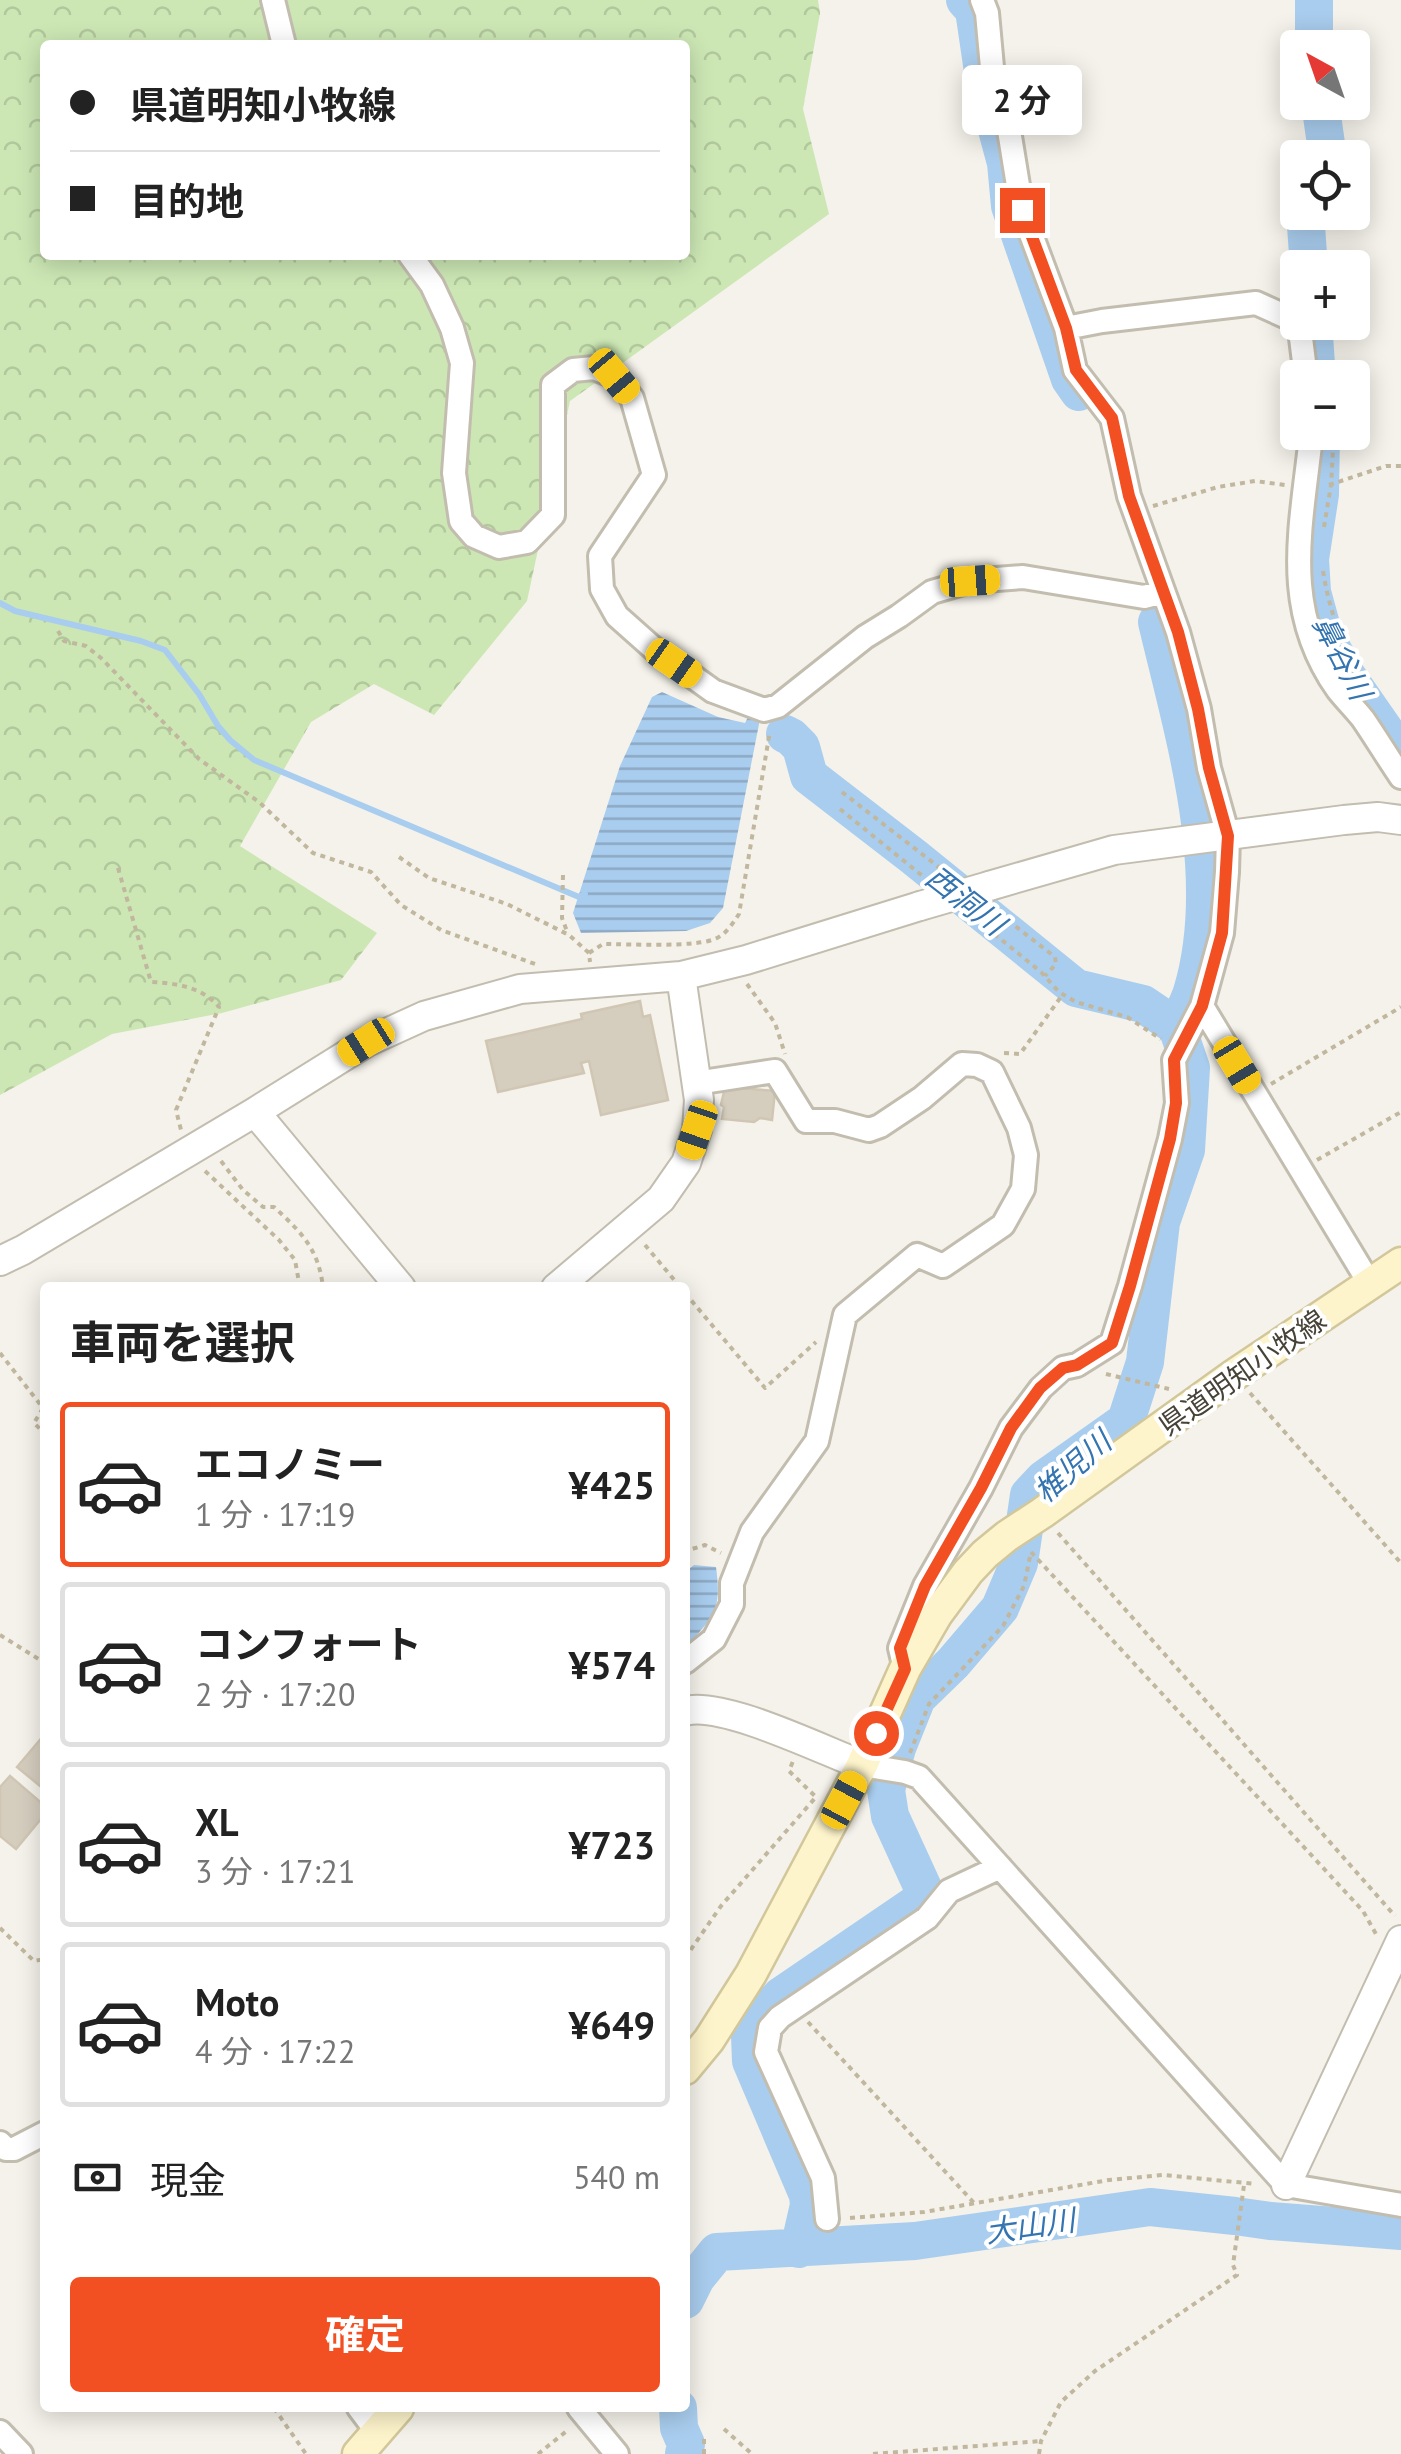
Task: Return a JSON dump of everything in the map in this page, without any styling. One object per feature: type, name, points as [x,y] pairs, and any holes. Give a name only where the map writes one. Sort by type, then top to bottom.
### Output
[{"type":"main road","name":"県道明知小牧線","points":[[690,2062],[709,2040],[751,1974],[868,1767],[905,1669],[937,1614],[968,1572],[1007,1536],[1047,1520],[1234,1375],[1401,1263]]},
{"type":"main road","points":[[364,2431],[392,2412]]},
{"type":"street","points":[[272,0],[283,40]]},
{"type":"street","points":[[905,1669],[900,1648],[925,1586],[1011,1428],[1040,1388],[1063,1368],[1077,1365],[1112,1343],[1170,1139],[1176,1103],[1174,1060],[1202,1006],[1222,933],[1222,837],[1194,694],[1178,632],[1129,496],[1112,418],[1076,370],[1066,328],[1022,210],[1008,124],[993,78],[987,13],[982,0]]},
{"type":"street","points":[[414,260],[432,285],[452,328],[462,363],[454,473],[462,521],[474,536],[499,548],[527,542],[553,516],[553,385],[573,370],[594,368],[614,376],[632,398],[654,475],[600,556],[602,589],[617,616],[653,648],[714,691],[764,710],[774,708],[865,637],[932,592],[970,581],[1023,577],[1144,597],[1163,592]]},
{"type":"street","points":[[1066,328],[1256,302],[1280,313]]},
{"type":"street","points":[[1311,450],[1322,486],[1298,552],[1300,597],[1307,625],[1338,689],[1401,777]]},
{"type":"street","points":[[0,1261],[256,1112],[366,1042],[424,1016],[520,988],[546,986],[591,967],[681,976],[732,963],[927,895],[989,886],[1114,850],[1344,820],[1401,820]]},
{"type":"street","points":[[563,1282],[661,1198],[686,1163],[697,1130],[699,1100],[681,976]]},
{"type":"street","points":[[1202,1006],[1370,1284]]},
{"type":"street","points":[[690,1658],[714,1639],[732,1604],[732,1583],[752,1532],[817,1441],[846,1315],[917,1255],[943,1266],[1003,1225],[1023,1189],[1026,1155],[1019,1128],[992,1072],[977,1065],[962,1064],[922,1098],[869,1130],[835,1121],[806,1122],[775,1071],[696,1083]]},
{"type":"street","points":[[256,1112],[396,1282]]},
{"type":"street","points":[[690,1709],[728,1712],[868,1767],[919,1777],[1286,2185],[1401,2205]]},
{"type":"street","points":[[827,2219],[823,2178],[766,2052],[770,2028],[780,2016],[926,1918],[949,1891],[1000,1867]]},
{"type":"street","points":[[1286,2185],[1398,1947]]},
{"type":"street","points":[[0,2143],[6,2149],[14,2149],[40,2136]]},
{"type":"street","points":[[592,2415],[617,2454]]},
{"type":"street","points":[[0,2432],[21,2454]]},
{"type":"path","points":[[1322,539],[1322,486],[1330,450]]},
{"type":"path","points":[[1136,515],[1142,509],[1218,488],[1255,482],[1322,486],[1386,466],[1401,466]]},
{"type":"path","points":[[1322,570],[1333,618],[1357,676]]},
{"type":"path","points":[[58,631],[64,641],[86,646],[101,658],[200,759],[259,802],[313,853],[371,872],[400,905],[441,930],[535,964],[546,986]]},
{"type":"path","points":[[563,875],[562,918],[591,967],[602,944],[700,943],[717,938],[731,927],[739,914],[774,708]]},
{"type":"path","points":[[840,809],[927,895]]},
{"type":"path","points":[[399,857],[428,878],[507,904],[569,935]]},
{"type":"path","points":[[118,868],[151,982],[197,990],[219,1007],[176,1110],[197,1146],[296,1260],[299,1282]]},
{"type":"path","points":[[964,909],[1063,994],[1076,1002],[1127,1016],[1166,1043],[1174,1060]]},
{"type":"path","points":[[732,963],[775,1023],[788,1067]]},
{"type":"path","points":[[1046,976],[1056,964]]},
{"type":"path","points":[[999,1052],[1020,1054],[1063,994]]},
{"type":"path","points":[[1254,1094],[1401,1006]]},
{"type":"path","points":[[1300,1170],[1401,1112]]},
{"type":"path","points":[[197,1146],[263,1207],[274,1207],[308,1242],[321,1282]]},
{"type":"path","points":[[630,1226],[676,1282]]},
{"type":"path","points":[[690,1298],[764,1388],[846,1315]]},
{"type":"path","points":[[0,1353],[40,1404]]},
{"type":"path","points":[[1234,1375],[1401,1564]]},
{"type":"path","points":[[1126,1381],[1147,1384]]},
{"type":"path","points":[[1047,1520],[1401,1924]]},
{"type":"path","points":[[690,1550],[705,1545],[722,1554],[732,1583]]},
{"type":"path","points":[[902,1771],[929,1704],[1003,1626],[1024,1586],[1031,1552],[1363,1912],[1372,1930],[1398,1947]]},
{"type":"path","points":[[0,1635],[40,1661]]},
{"type":"path","points":[[690,1951],[721,1906],[816,1798],[789,1772],[802,1742]]},
{"type":"path","points":[[0,1928],[34,1961],[40,1960]]},
{"type":"path","points":[[794,2007],[974,2204]]},
{"type":"path","points":[[827,2219],[899,2215],[1109,2180],[1163,2175],[1286,2185]]},
{"type":"path","points":[[1039,2454],[1040,2440],[1061,2402],[1095,2370],[1236,2275],[1244,2184]]},
{"type":"path","points":[[277,2412],[306,2454]]},
{"type":"path","points":[[538,2454],[576,2422],[592,2415]]},
{"type":"path","points":[[724,2428],[752,2454]]},
{"type":"path","points":[[704,2437],[704,2454]]},
{"type":"path","points":[[873,2454],[1040,2440]]},
{"type":"green space","points":[[0,0],[818,0],[820,13],[803,109],[829,214],[570,401],[527,601],[434,715],[374,684],[311,722],[240,846],[377,933],[341,980],[222,1013],[112,1034],[0,1095]]},
{"type":"water","points":[[662,692],[718,717],[745,723],[749,715],[760,719],[723,908],[710,923],[686,931],[581,933],[573,913],[620,766],[652,697]]},
{"type":"water","points":[[716,1567],[718,1594],[714,1612],[690,1642],[690,1568]]},
{"type":"building","points":[[640,1001],[643,1017],[650,1015],[668,1100],[601,1115],[589,1061],[581,1063],[584,1073],[498,1092],[486,1041]]},
{"type":"building","points":[[725,1087],[775,1091],[772,1120],[722,1119]]},
{"type":"building","points":[[40,1740],[40,1786],[17,1767]]},
{"type":"building","points":[[10,1776],[40,1802],[40,1820],[16,1849],[0,1836],[0,1787]]},
{"type":"waterway","name":"椎児川","points":[[965,0],[974,10],[985,85],[1006,163],[1010,206],[1070,379],[1079,392]]},
{"type":"waterway","name":"鼻谷川","points":[[1314,0],[1314,30]]},
{"type":"waterway","name":"鼻谷川","points":[[1323,120],[1325,140]]},
{"type":"waterway","name":"鼻谷川","points":[[1306,230],[1308,250]]},
{"type":"waterway","name":"鼻谷川","points":[[1314,340],[1316,360]]},
{"type":"waterway","name":"鼻谷川","points":[[1321,450],[1320,494],[1310,559],[1312,592],[1323,632],[1347,676],[1401,754]]},
{"type":"waterway","points":[[0,603],[15,611],[165,650],[218,726],[254,760],[579,897],[585,894]]},
{"type":"waterway","name":"椎児川","points":[[799,2249],[808,2195],[751,2061],[750,2036],[757,2020],[781,1996],[919,1902],[923,1888],[890,1816],[886,1790],[917,1698],[1000,1608],[1019,1563],[1029,1495],[1044,1479],[1126,1421],[1145,1362],[1161,1222],[1186,1150],[1191,1068],[1177,1027],[1192,992],[1202,947],[1205,901],[1198,806],[1157,622]]},
{"type":"waterway","name":"西洞川","points":[[785,734],[801,747],[809,776],[1076,988],[1143,1004],[1177,1027]]},
{"type":"waterway","name":"大山川","points":[[690,2290],[717,2252],[915,2241],[1150,2207],[1401,2231]]},
{"type":"waterway","name":"大山川","points":[[678,2412],[679,2428],[686,2444],[684,2454]]},
{"type":"route","points":[[876,1733],[905,1669],[900,1648],[925,1586],[1011,1428],[1040,1388],[1063,1368],[1077,1365],[1112,1343],[1170,1139],[1176,1103],[1174,1060],[1202,1006],[1222,933],[1228,836],[1178,632],[1129,496],[1112,418],[1076,370],[1066,328],[1022,210]]}]
